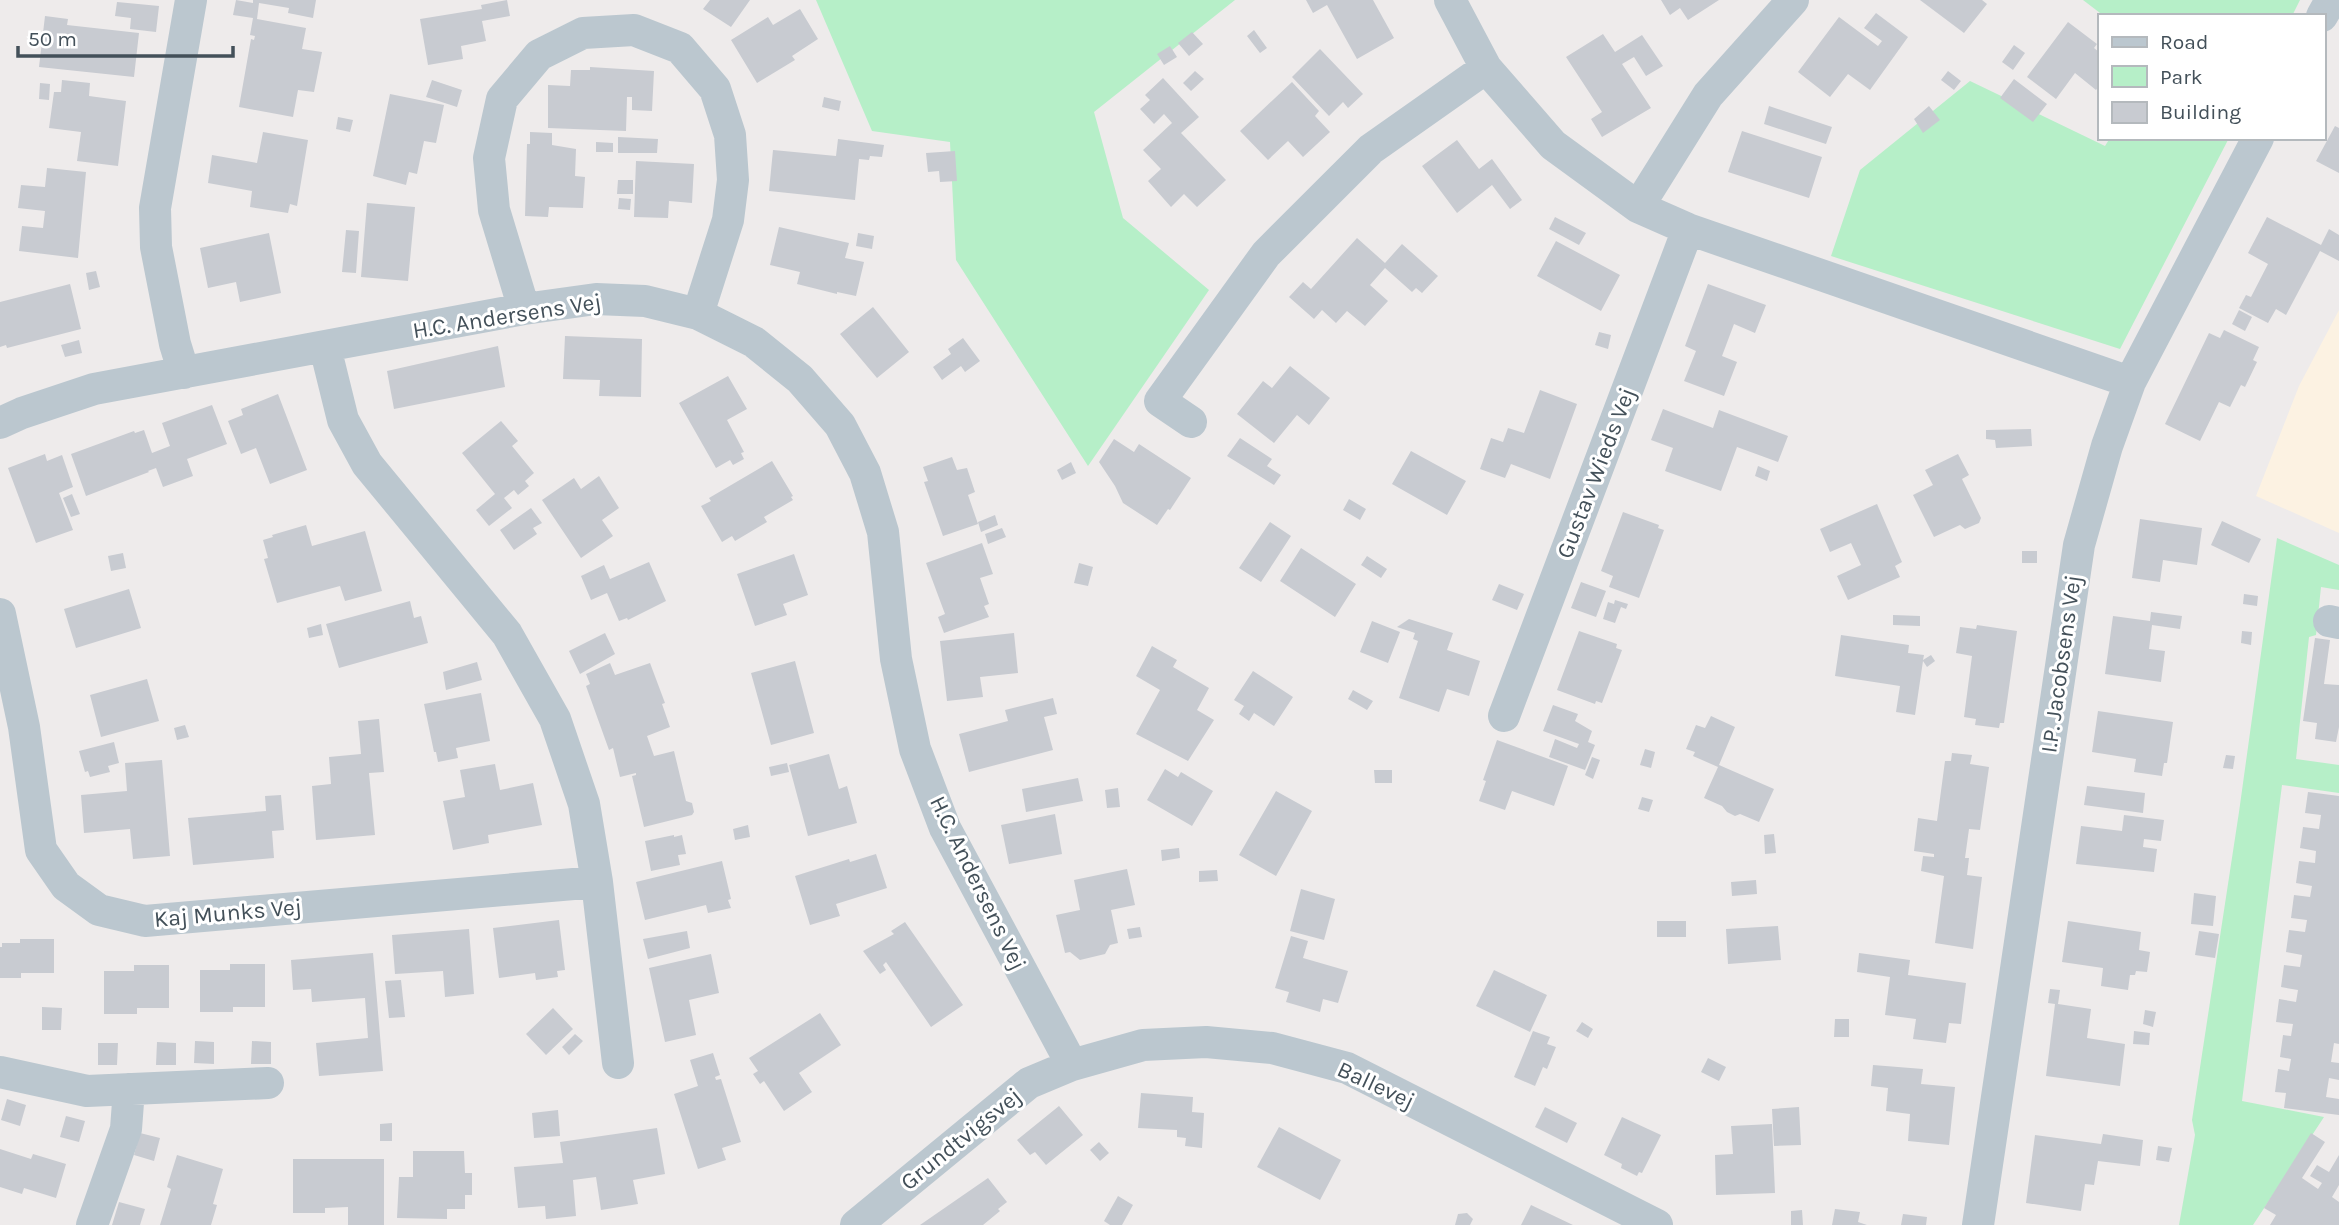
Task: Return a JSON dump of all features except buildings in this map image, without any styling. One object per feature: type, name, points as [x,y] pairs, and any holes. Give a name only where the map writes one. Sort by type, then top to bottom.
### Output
[{"type":"street","points":[[184,373],[174,344],[156,247],[155,208],[191,0]]},
{"type":"street","points":[[1450,0],[1486,68],[1553,145],[1638,207],[1688,229],[2130,382]]},
{"type":"street","points":[[1638,207],[1708,95],[1793,0]]},
{"type":"street","points":[[524,309],[494,210],[489,158],[502,99],[539,55],[583,33],[634,30],[680,48],[715,89],[730,135],[733,180],[728,220],[698,314]]},
{"type":"street","points":[[1191,422],[1160,401],[1266,254],[1371,149],[1486,68]]},
{"type":"street","name":"I.P. Jacobsens Vej","points":[[1978,1225],[2079,545],[2107,446],[2130,382],[2257,140]]},
{"type":"street","name":"Gustav Wieds Vej","points":[[1504,716],[1688,229]]},
{"type":"street","name":"H.C. Andersens Vej","points":[[0,423],[94,389],[524,309],[596,299],[645,301],[698,314],[754,342],[800,379],[840,425],[865,473],[883,532],[897,659],[915,749],[945,828],[1072,1065]]},
{"type":"street","points":[[325,347],[343,421],[367,464],[508,634],[555,719],[584,804],[597,882],[618,1063]]},
{"type":"street","name":"Kaj Munks Vej","points":[[0,614],[24,727],[41,850],[66,886],[99,910],[145,921],[597,882]]},
{"type":"street","name":"Ballevej","points":[[1072,1065],[1143,1045],[1206,1042],[1272,1048],[1347,1068],[1640,1221]]},
{"type":"street","name":"Grundtvigsvej","points":[[856,1225],[1029,1083],[1072,1065]]},
{"type":"street","points":[[0,1072],[87,1091],[268,1083]]},
{"type":"street","points":[[92,1225],[126,1129],[129,1089]]},
{"type":"shaded area","points":[[2339,310],[2339,533],[2256,496],[2299,386]]},
{"type":"green space","points":[[816,0],[1235,0],[1094,112],[1123,218],[1209,290],[1088,466],[956,260],[950,142],[872,131]]},
{"type":"green space","points":[[2083,0],[2300,0],[2293,14],[2101,14]]},
{"type":"green space","points":[[1970,81],[2105,146],[2109,140],[2228,140],[2120,349],[1831,256],[1860,170]]},
{"type":"green space","points":[[2277,538],[2339,565],[2339,590],[2321,587],[2316,635],[2309,637],[2296,759],[2339,765],[2339,793],[2282,785],[2242,1101],[2324,1117],[2253,1225],[2179,1225],[2195,1135],[2192,1120]]}]
